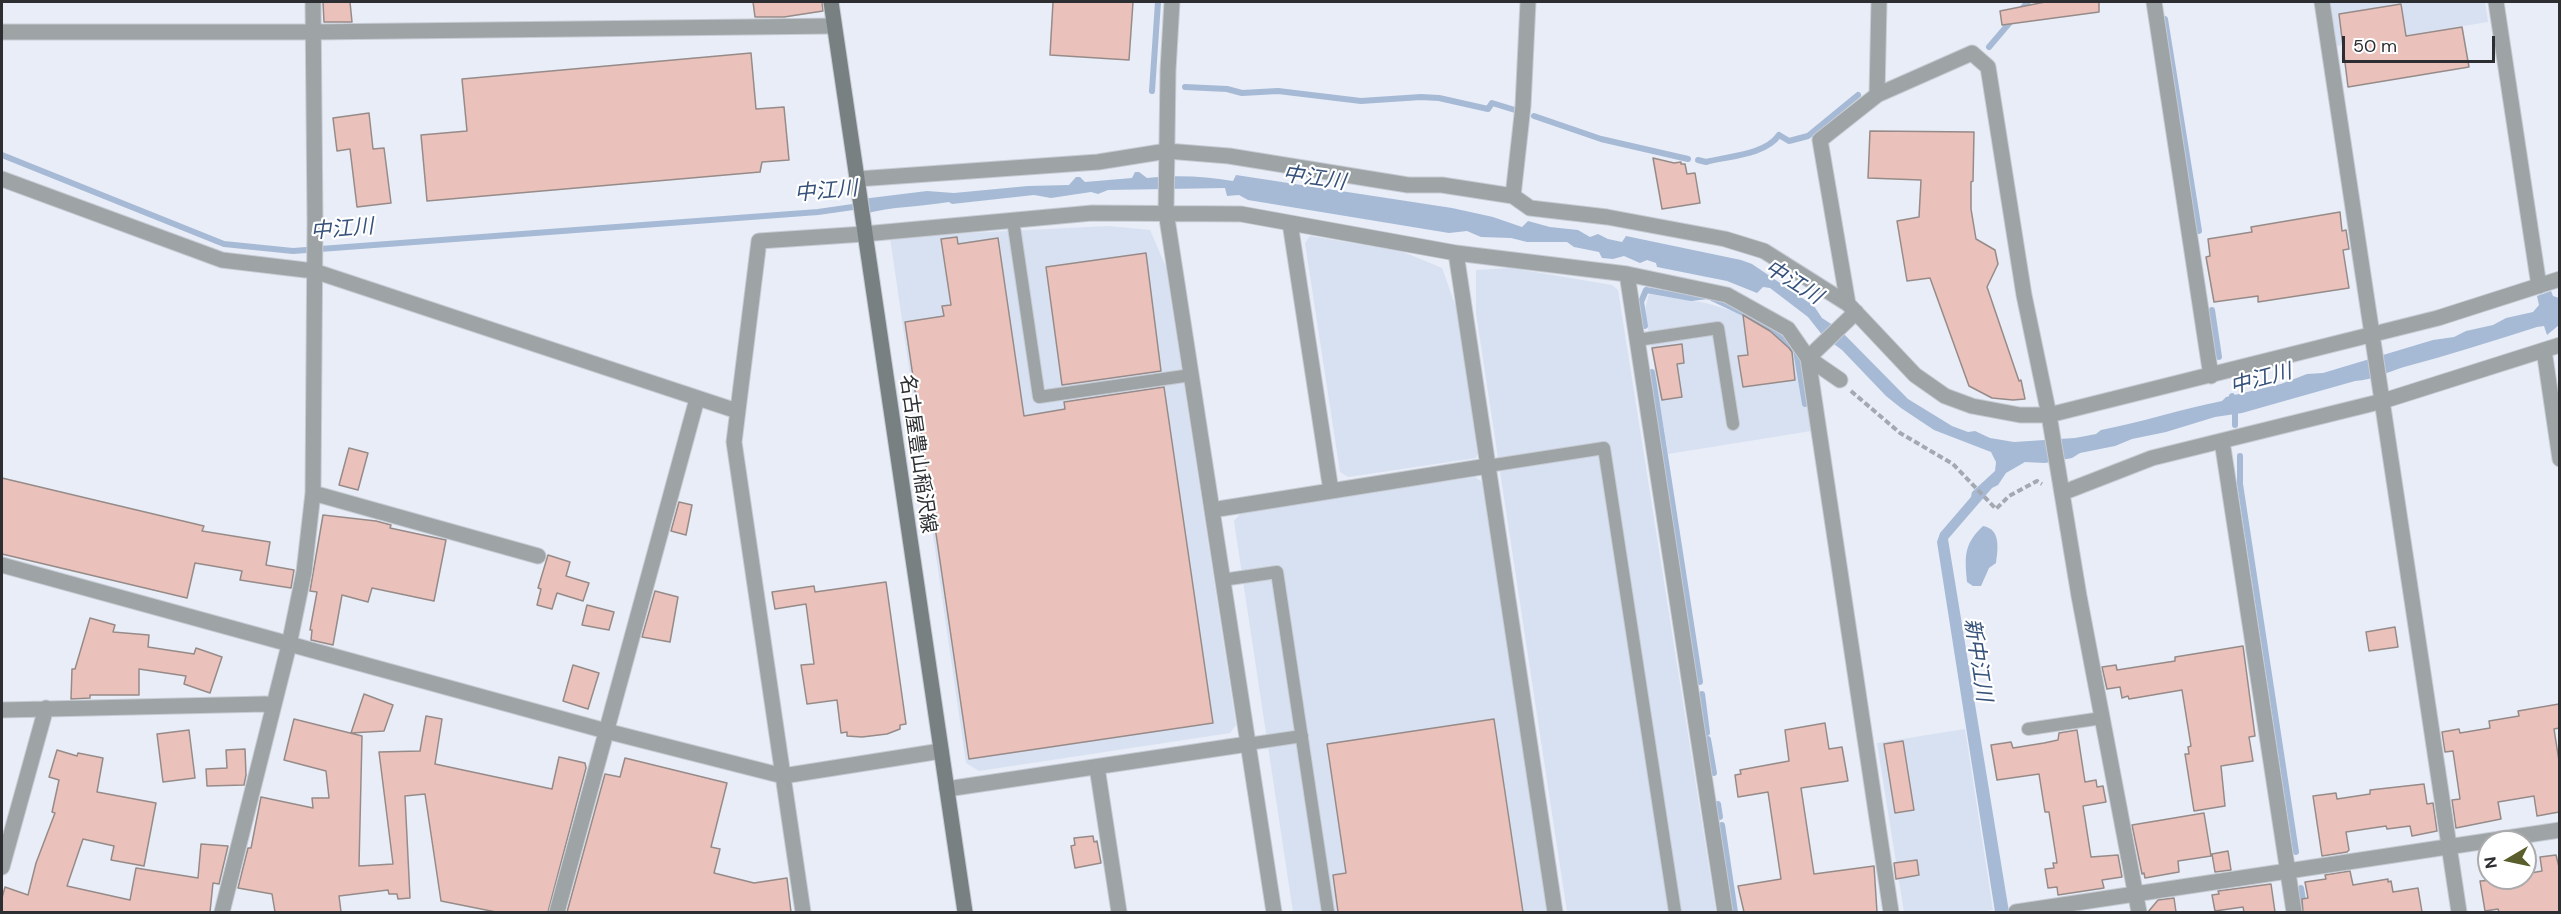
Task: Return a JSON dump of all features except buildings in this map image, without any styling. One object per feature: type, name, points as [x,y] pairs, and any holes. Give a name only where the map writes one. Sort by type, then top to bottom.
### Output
[{"type":"main road","name":"名古屋豊山稲沢線","points":[[831,2],[863,232],[965,912]]},
{"type":"street","points":[[222,912],[289,645],[304,572],[313,493],[315,221],[313,2]]},
{"type":"street","points":[[1172,2],[1168,70],[1166,213],[1274,912]]},
{"type":"street","points":[[1513,196],[1522,106],[1528,2]]},
{"type":"street","points":[[1877,95],[1879,2]]},
{"type":"street","points":[[2154,2],[2211,376]]},
{"type":"street","points":[[2322,2],[2374,335],[2459,912]]},
{"type":"street","points":[[2496,2],[2539,286]]},
{"type":"street","points":[[2,32],[314,32],[834,26]]},
{"type":"street","points":[[1852,311],[1820,140],[1877,95],[1972,53],[1988,67],[2024,295],[2049,415],[2139,912]]},
{"type":"street","points":[[857,181],[1167,156],[1229,156],[1408,185],[1442,184],[1513,196],[1530,208],[1618,219],[1725,239],[1764,251],[1852,311],[1915,375],[1945,396],[1972,406],[2020,416],[2049,415],[2374,335],[2438,318],[2559,279]]},
{"type":"street","points":[[2,178],[222,260],[314,270],[737,411]]},
{"type":"street","points":[[803,912],[734,442],[759,241],[1092,213],[1232,213],[1456,253],[1627,274],[1727,295],[1788,329],[1811,356],[1840,380]]},
{"type":"street","points":[[1290,223],[1331,491]]},
{"type":"street","points":[[1456,253],[1555,912]]},
{"type":"street","points":[[1627,274],[1725,912]]},
{"type":"street","points":[[1811,356],[1852,311]]},
{"type":"street","points":[[2062,493],[2152,458],[2222,441],[2559,345]]},
{"type":"street","points":[[2544,350],[2559,459]]},
{"type":"street","points":[[1811,356],[1891,912]]},
{"type":"street","points":[[557,912],[697,399]]},
{"type":"street","points":[[2222,441],[2294,912]]},
{"type":"street","points":[[1212,510],[1488,466]]},
{"type":"street","points":[[313,493],[538,556]]},
{"type":"street","points":[[2,565],[289,645],[783,776],[941,751]]},
{"type":"street","points":[[2,710],[266,704]]},
{"type":"street","points":[[2,867],[46,708]]},
{"type":"street","points":[[947,789],[1248,744]]},
{"type":"street","points":[[1097,767],[1119,912]]},
{"type":"street","points":[[2016,912],[2559,830]]},
{"type":"lane","points":[[1013,220],[1039,397],[1191,375]]},
{"type":"lane","points":[[1637,340],[1718,328],[1732,424]]},
{"type":"lane","points":[[1488,466],[1604,448],[1675,912]]},
{"type":"lane","points":[[1222,580],[1276,572],[1328,912]]},
{"type":"lane","points":[[2028,729],[2102,717]]},
{"type":"lane","points":[[1248,744],[1302,736]]},
{"type":"path","points":[[1840,380],[1900,433],[1953,464],[1995,509],[2009,496],[2037,481],[2062,493]]},
{"type":"shaded area","points":[[2330,2],[2485,2],[2488,22],[2337,46]]},
{"type":"shaded area","points":[[1108,226],[1150,230],[1166,267],[1236,725],[1230,733],[979,771],[966,763],[890,237]]},
{"type":"shaded area","points":[[1310,236],[1401,251],[1442,268],[1462,324],[1479,451],[1476,458],[1348,477],[1340,472],[1305,243]]},
{"type":"shaded area","points":[[1511,268],[1612,285],[1618,290],[1716,912],[1567,912],[1476,313],[1476,270]]},
{"type":"shaded area","points":[[1649,294],[1706,303],[1742,314],[1770,330],[1794,350],[1803,405],[1807,405],[1811,431],[1668,454],[1645,309]]},
{"type":"shaded area","points":[[1475,477],[1485,484],[1549,912],[1293,912],[1234,521],[1243,511]]},
{"type":"shaded area","points":[[1965,729],[1993,910],[1904,912],[1877,743]]},
{"type":"water","points":[[1135,172],[1147,178],[1190,176],[1233,181],[1236,175],[1452,208],[1493,217],[1522,227],[1528,221],[1550,227],[1578,230],[1590,237],[1598,234],[1622,242],[1626,236],[1741,260],[1752,264],[1814,306],[1822,318],[1839,329],[1908,399],[1952,426],[1968,432],[1975,431],[1990,438],[2014,442],[2075,438],[2096,434],[2101,430],[2222,401],[2226,397],[2281,384],[2307,374],[2323,373],[2433,340],[2454,337],[2466,331],[2493,325],[2506,318],[2533,312],[2539,305],[2537,296],[2551,291],[2553,296],[2559,298],[2559,325],[2547,335],[2544,326],[2537,327],[2374,377],[2242,413],[2215,417],[2166,432],[2132,439],[2115,446],[2080,453],[2072,458],[2045,463],[2025,462],[2006,473],[1998,485],[1992,488],[1948,539],[2009,912],[1995,912],[1937,542],[1940,533],[1971,497],[1972,492],[1995,471],[1996,462],[1991,452],[1934,430],[1901,408],[1886,396],[1842,350],[1823,336],[1808,317],[1770,288],[1763,287],[1757,293],[1727,281],[1657,267],[1656,263],[1647,260],[1640,263],[1624,256],[1613,259],[1602,258],[1599,252],[1574,247],[1567,242],[1527,242],[1511,238],[1481,237],[1467,231],[1449,233],[1248,200],[1239,195],[1227,196],[1225,188],[1108,190],[1098,194],[1091,192],[1051,198],[1034,195],[885,209],[864,214],[862,199],[927,191],[954,193],[1028,186],[1069,185],[1076,177],[1080,177],[1085,182],[1132,178]]},
{"type":"water","points":[[1983,526],[1996,535],[1998,546],[1996,563],[1989,568],[1981,586],[1973,586],[1967,582],[1967,552],[1972,539]]},
{"type":"waterway","points":[[1152,91],[1158,2]]},
{"type":"waterway","points":[[2019,12],[2028,2]]},
{"type":"waterway","points":[[2165,19],[2199,231]]},
{"type":"waterway","points":[[1989,47],[2012,20]]},
{"type":"waterway","points":[[1185,87],[1227,89],[1242,93],[1278,91],[1361,101],[1439,98],[1488,109],[1492,103],[1515,110]]},
{"type":"waterway","points":[[1698,160],[1706,162],[1756,151],[1773,142],[1779,135],[1789,141],[1808,136],[1858,95]]},
{"type":"waterway","points":[[1534,116],[1601,139],[1688,159]]},
{"type":"waterway","name":"中江川","points":[[2,155],[224,244],[293,251],[818,212],[860,206]]},
{"type":"waterway","points":[[1645,326],[1641,302],[1646,290],[1691,298],[1708,296],[1754,318],[1796,350],[1805,404]]},
{"type":"waterway","points":[[2212,310],[2219,357]]},
{"type":"waterway","points":[[1652,372],[1700,682]]},
{"type":"waterway","points":[[2232,396],[2235,405],[2235,425]]},
{"type":"waterway","points":[[2240,456],[2240,484],[2296,852]]},
{"type":"waterway","points":[[1702,694],[1707,733]]},
{"type":"waterway","points":[[1708,739],[1714,773]]},
{"type":"waterway","points":[[1718,804],[1720,817]]},
{"type":"waterway","points":[[1722,825],[1735,912]]},
{"type":"waterway","points":[[2301,888],[2305,912]]},
{"type":"water label","name":"新中江川","points":[[1977,660]]}]
